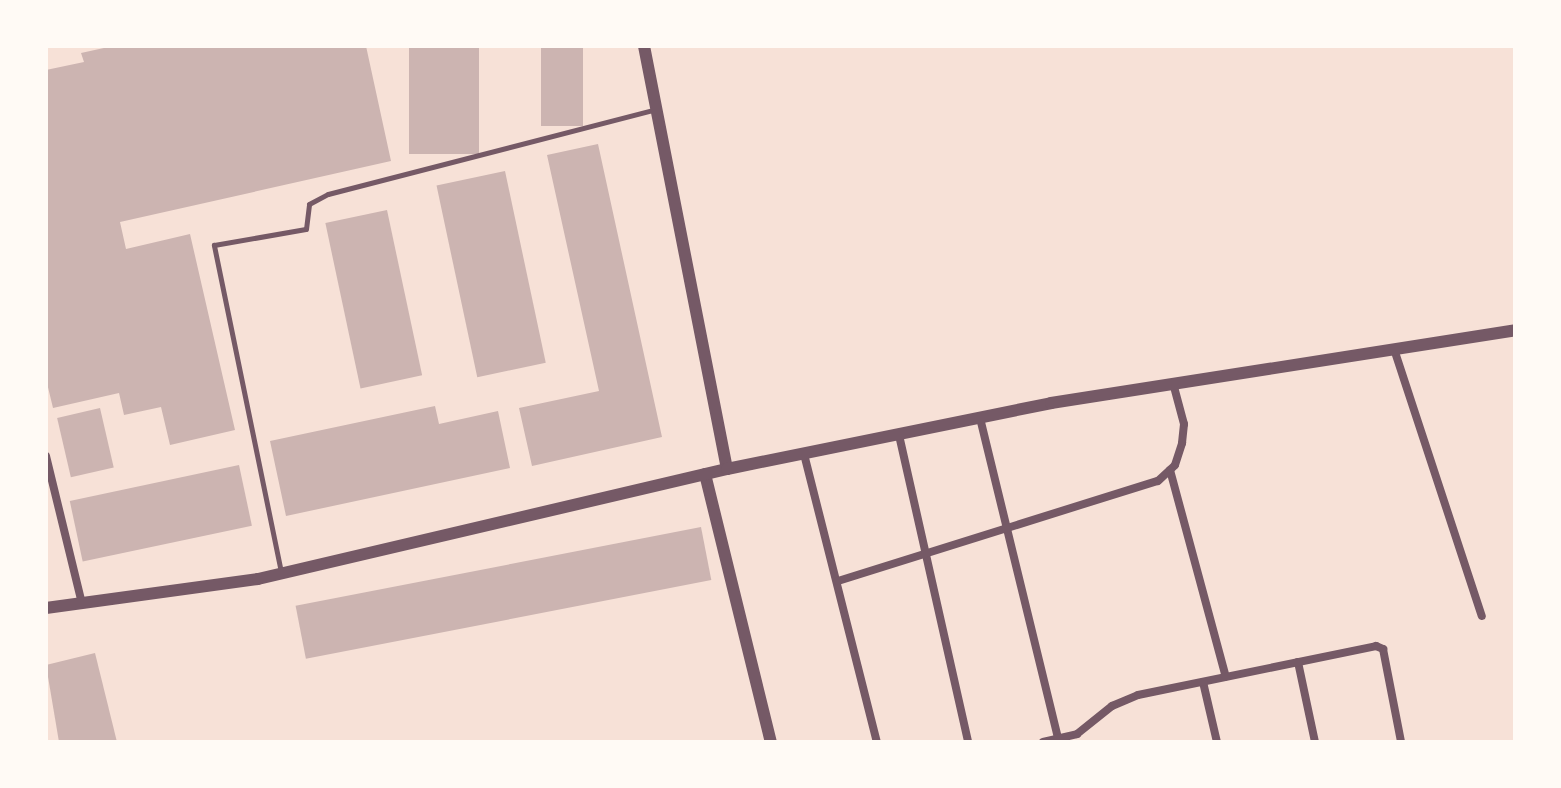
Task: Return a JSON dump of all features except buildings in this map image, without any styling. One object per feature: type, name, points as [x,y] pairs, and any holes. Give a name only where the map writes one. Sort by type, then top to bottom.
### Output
[{"type":"street","points":[[644,46],[727,469]]},
{"type":"street","points":[[46,608],[281,574],[727,469],[980,418],[1173,383],[1515,330]]},
{"type":"street","points":[[1394,349],[1482,616]]},
{"type":"street","points":[[838,581],[1009,531],[1158,481],[1170,470],[1182,443],[1184,424],[1173,383]]},
{"type":"street","points":[[980,418],[1058,739]]},
{"type":"street","points":[[899,435],[968,742]]},
{"type":"street","points":[[804,454],[877,742]]},
{"type":"street","points":[[46,456],[82,604]]},
{"type":"street","points":[[1170,470],[1226,677]]},
{"type":"street","points":[[705,474],[771,742]]},
{"type":"street","points":[[1043,742],[1077,734],[1112,706],[1138,695],[1376,646],[1383,649],[1401,742]]},
{"type":"street","points":[[1298,662],[1315,742]]},
{"type":"street","points":[[1203,682],[1217,742]]},
{"type":"lane","points":[[281,574],[214,245],[306,229],[309,204],[328,194],[657,109]]}]
